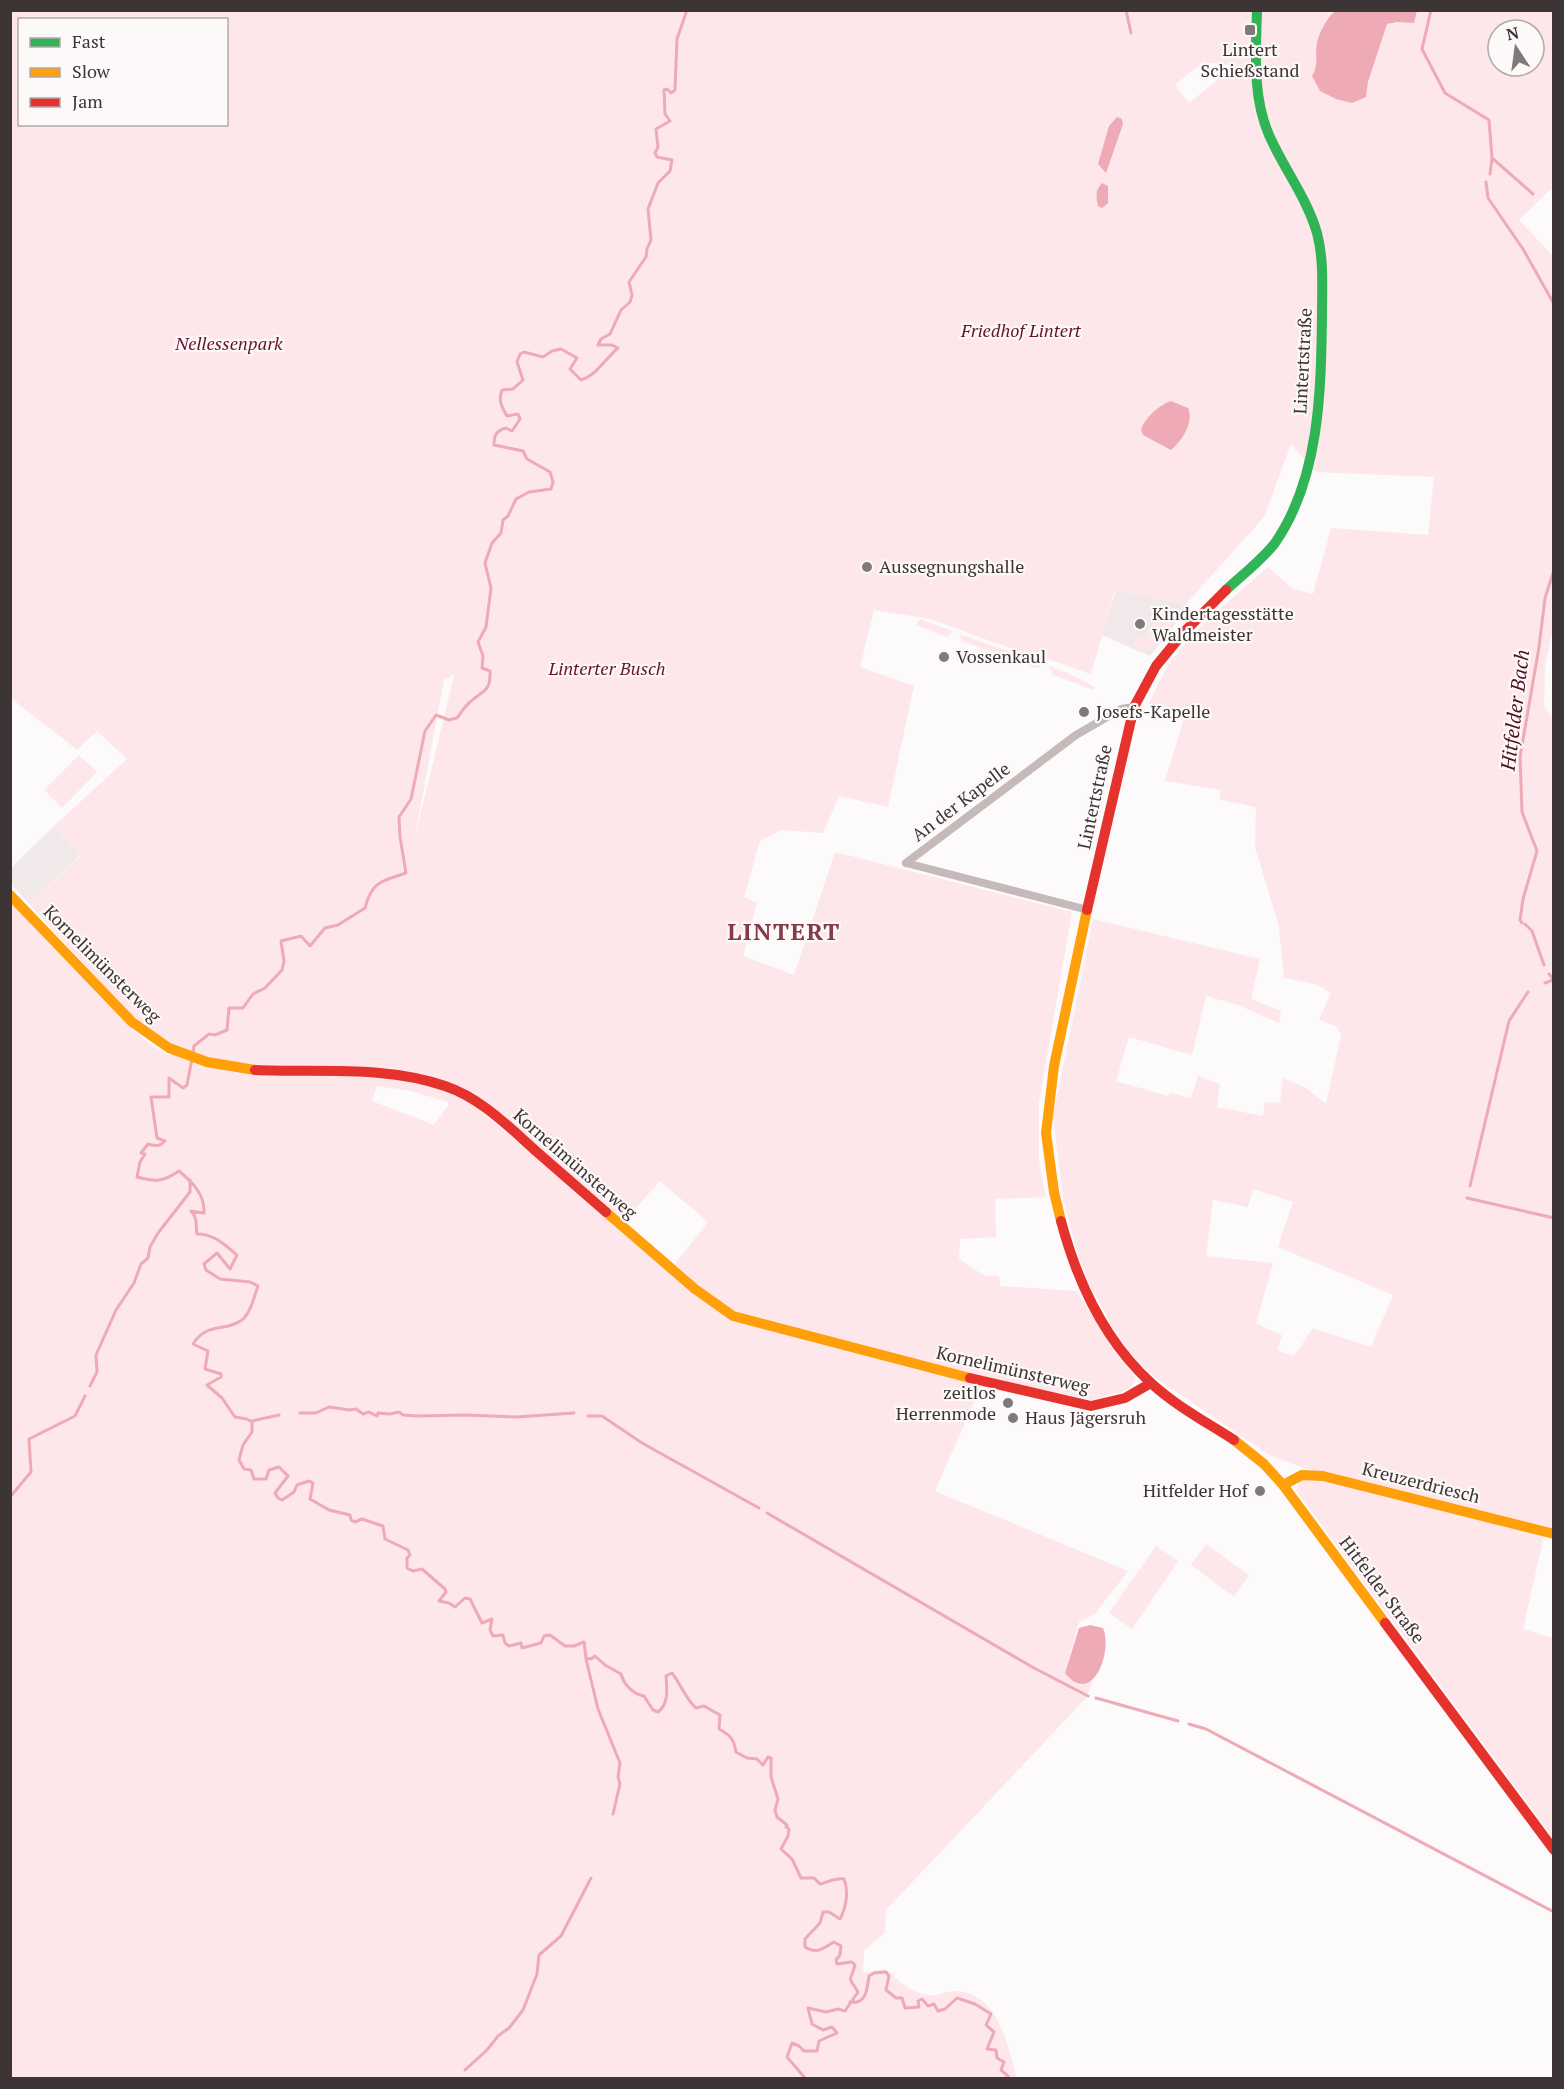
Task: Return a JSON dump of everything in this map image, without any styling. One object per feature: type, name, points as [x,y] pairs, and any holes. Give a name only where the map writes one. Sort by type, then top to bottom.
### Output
[{"type":"main road","name":"Lintertstraße","points":[[1151,1383],[1116,1344],[1083,1285],[1062,1223],[1049,1164],[1046,1134],[1054,1066],[1134,707],[1156,666],[1184,632],[1274,544],[1286,526],[1295,506],[1314,433],[1322,370],[1322,262],[1318,236],[1311,216],[1264,120],[1258,92],[1257,10]]},
{"type":"main road","name":"Kornelimünsterweg","points":[[10,895],[123,1013],[154,1040],[175,1052],[203,1063],[247,1070],[394,1074],[425,1080],[458,1092],[491,1114],[694,1289],[733,1316],[965,1377],[1091,1406],[1125,1398],[1151,1383]]},
{"type":"main road","name":"Hitfelder Straße","points":[[1151,1383],[1182,1407],[1244,1446],[1283,1485],[1554,1850]]},
{"type":"main road","name":"Kreuzerdriesch","points":[[1283,1485],[1306,1473],[1323,1476],[1554,1534]]},
{"type":"street","name":"An der Kapelle","points":[[1088,910],[906,863],[1076,735],[1121,709],[1134,707]]},
{"type":"shaded area","points":[[1337,10],[1417,11],[1414,23],[1387,24],[1368,82],[1366,97],[1352,103],[1336,99],[1320,91],[1312,76],[1316,67],[1316,48],[1320,34],[1327,20]]},
{"type":"shaded area","points":[[1117,117],[1122,119],[1123,124],[1106,173],[1098,164],[1109,126]]},
{"type":"shaded area","points":[[1102,183],[1108,186],[1108,203],[1102,208],[1098,206],[1097,191]]},
{"type":"shaded area","points":[[1171,401],[1188,408],[1190,419],[1180,441],[1171,450],[1143,435],[1141,429],[1153,412]]},
{"type":"shaded area","name":"Kindertagesstätte Waldmeister","points":[[1116,590],[1186,604],[1184,613],[1150,656],[1102,635]]},
{"type":"shaded area","points":[[54,826],[80,855],[29,904],[11,884],[11,868]]},
{"type":"shaded area","points":[[1090,1625],[1103,1628],[1105,1649],[1098,1672],[1092,1680],[1084,1684],[1075,1682],[1065,1673],[1079,1628]]},
{"type":"green space","points":[[11,11],[1337,11],[1326,21],[1320,36],[1317,67],[1366,97],[1368,82],[1387,24],[1414,23],[1417,11],[1553,11],[1553,187],[1519,220],[1554,257],[1554,623],[1545,667],[1544,705],[1554,722],[1553,1531],[1304,1468],[1271,1456],[1154,1377],[1129,1351],[1111,1324],[1086,1278],[1070,1227],[1063,1197],[1053,1117],[1093,919],[1260,959],[1251,999],[1281,1011],[1279,1023],[1238,1005],[1206,996],[1192,1055],[1129,1037],[1116,1081],[1168,1096],[1170,1093],[1191,1098],[1198,1076],[1220,1084],[1217,1107],[1263,1116],[1265,1102],[1280,1103],[1283,1078],[1306,1088],[1326,1104],[1341,1035],[1336,1026],[1319,1020],[1331,993],[1316,984],[1284,978],[1279,927],[1255,847],[1256,807],[1220,800],[1220,790],[1165,781],[1185,715],[1149,704],[1174,657],[1210,618],[1268,567],[1293,589],[1313,594],[1331,528],[1428,535],[1434,477],[1316,472],[1291,444],[1264,517],[1186,604],[1115,590],[1091,674],[1044,658],[1043,660],[930,619],[874,610],[860,667],[914,686],[888,807],[839,796],[823,833],[781,830],[760,841],[744,897],[757,903],[743,956],[794,975],[835,852],[1072,912],[1039,1102],[1039,1160],[1046,1197],[995,1199],[996,1237],[960,1239],[959,1259],[985,1276],[999,1276],[1000,1286],[1077,1291],[1115,1352],[1136,1378],[1131,1387],[1122,1392],[1091,1400],[999,1380],[744,1316],[717,1301],[675,1264],[708,1222],[660,1181],[625,1220],[475,1096],[471,1103],[713,1308],[981,1386],[935,1491],[1128,1571],[1095,1614],[1079,1622],[1065,1673],[1083,1684],[1093,1681],[1086,1698],[886,1910],[885,1932],[864,1951],[863,1973],[885,1969],[905,1985],[922,1994],[935,1995],[955,1991],[970,1994],[982,2001],[999,2023],[1005,2036],[1017,2078],[11,2078],[10,901],[56,951],[149,1044],[171,1056],[178,1048],[135,1019],[29,904],[80,856],[54,826],[127,759],[97,731],[77,750],[11,698]],"holes":[[[1203,62],[1235,66],[1189,103],[1175,85]],[[454,676],[414,841],[444,680]],[[377,1086],[411,1091],[448,1102],[448,1106],[434,1125],[372,1101]],[[1253,1189],[1293,1202],[1278,1247],[1393,1295],[1371,1347],[1313,1328],[1294,1356],[1277,1350],[1282,1335],[1256,1324],[1273,1263],[1206,1256],[1213,1200],[1248,1207]]]},
{"type":"green space","points":[[1160,612],[1174,622],[1150,651],[1132,645],[1138,636],[1144,639]]},
{"type":"green space","points":[[920,619],[953,631],[948,637],[916,625]]},
{"type":"green space","points":[[959,634],[1042,663],[1040,667],[1035,668],[962,641]]},
{"type":"green space","points":[[1049,666],[1095,687],[1094,690],[1053,675]]},
{"type":"green space","points":[[79,755],[97,772],[62,808],[44,790]]},
{"type":"green space","points":[[1302,1478],[1312,1478],[1544,1535],[1523,1629],[1553,1638],[1553,1838],[1296,1490]]},
{"type":"green space","points":[[1206,1544],[1249,1575],[1234,1597],[1191,1565]]},
{"type":"green space","points":[[1156,1546],[1178,1561],[1132,1629],[1109,1613]]},
{"type":"waterway","points":[[193,1053],[194,1046],[209,1034],[215,1035],[227,1030],[229,1008],[243,1008],[253,994],[265,988],[282,970],[284,961],[281,941],[301,936],[310,946],[325,928],[338,925],[365,908],[371,892],[379,883],[406,873],[399,817],[411,799],[425,731],[436,715],[449,720],[457,718],[468,704],[488,687],[490,671],[482,668],[483,656],[478,642],[486,627],[491,588],[485,563],[492,543],[501,533],[503,520],[508,516],[516,499],[529,492],[551,489],[553,482],[550,472],[527,459],[523,451],[494,445],[498,432],[506,428],[512,431],[520,419],[518,414],[507,416],[502,407],[502,390],[513,389],[523,380],[517,362],[520,354],[524,352],[543,357],[552,351],[561,349],[577,358],[570,369],[581,380],[596,371],[618,348],[612,345],[598,345],[601,339],[610,334],[621,310],[630,302],[632,295],[629,282],[646,257],[651,240],[648,209],[658,183],[670,171],[672,160],[657,157],[655,153],[658,147],[656,129],[670,121],[665,114],[664,90],[667,89],[671,93],[675,90],[677,39],[687,10]]},
{"type":"waterway","points":[[1126,10],[1131,33]]},
{"type":"waterway","name":"Hitfelder Bach","points":[[1431,10],[1422,49],[1445,93],[1489,120],[1492,158],[1490,174]]},
{"type":"waterway","points":[[1492,158],[1533,194]]},
{"type":"waterway","name":"Hitfelder Bach","points":[[1486,182],[1488,198],[1523,249],[1554,304]]},
{"type":"waterway","name":"Hitfelder Bach","points":[[1522,923],[1520,920],[1523,899],[1537,851],[1522,812],[1520,757],[1545,598],[1554,570]]},
{"type":"waterway","name":"Hitfelder Bach","points":[[1525,924],[1532,931],[1544,965]]},
{"type":"waterway","name":"Hitfelder Bach","points":[[1549,974],[1554,980]]},
{"type":"waterway","points":[[1545,983],[1553,980]]},
{"type":"waterway","points":[[1470,1186],[1509,1021],[1528,992]]},
{"type":"waterway","points":[[192,1059],[187,1085],[183,1088],[169,1078],[169,1097],[151,1097],[157,1138],[165,1141],[157,1146],[148,1144],[141,1153],[145,1154],[140,1162],[137,1177],[159,1180],[179,1171],[184,1175],[197,1189],[204,1206],[204,1213],[191,1211],[196,1220],[197,1234],[214,1238],[237,1255],[230,1269],[217,1253],[204,1264],[206,1270],[220,1279],[250,1282],[258,1286],[250,1309],[242,1320],[229,1326],[204,1332],[193,1344],[208,1351],[205,1369],[221,1374],[221,1377],[207,1385],[222,1398],[235,1417],[252,1422],[252,1432],[243,1445],[239,1460],[244,1469],[251,1470],[254,1479],[266,1479],[269,1470],[279,1467],[288,1476],[275,1493],[278,1498],[282,1500],[294,1492],[297,1485],[309,1481],[313,1483],[310,1499],[329,1510],[350,1515],[351,1520],[355,1522],[362,1519],[383,1526],[385,1539],[408,1550],[410,1555],[407,1558],[407,1568],[413,1571],[422,1569],[445,1589],[446,1592],[439,1601],[455,1607],[465,1598],[470,1599],[482,1623],[492,1619],[490,1630],[493,1636],[503,1635],[505,1643],[509,1646],[521,1643],[522,1648],[541,1643],[544,1636],[550,1635],[565,1646],[574,1646],[584,1642],[586,1658],[591,1659],[595,1656],[621,1674],[624,1682],[636,1693],[644,1696],[653,1710],[658,1712],[666,1701],[666,1676],[672,1673],[696,1708],[704,1706],[720,1715],[719,1729],[731,1738],[736,1752],[747,1758],[757,1759],[763,1765],[768,1757],[771,1758],[771,1777],[778,1799],[775,1810],[777,1817],[789,1829],[781,1849],[792,1859],[801,1878],[814,1878],[820,1884],[835,1879],[844,1879],[846,1884],[846,1899],[840,1919],[829,1912],[823,1912],[820,1923],[805,1939],[805,1947],[817,1951],[834,1942],[841,1946],[840,1955],[836,1960],[837,1964],[852,1962],[855,1965],[850,1979],[858,1992],[845,2011],[838,2009],[826,2012],[808,2008],[812,2024],[823,2030],[832,2027],[837,2033],[819,2041],[817,2051],[804,2051],[792,2043],[787,2057],[805,2078]]},
{"type":"waterway","points":[[90,1386],[97,1372],[96,1355],[116,1310],[134,1283],[141,1264],[148,1258],[150,1247],[158,1233],[190,1192],[190,1180]]},
{"type":"waterway","points":[[1467,1198],[1554,1218]]},
{"type":"waterway","points":[[10,1497],[31,1472],[29,1439],[75,1416],[85,1396]]},
{"type":"waterway","points":[[300,1413],[316,1413],[329,1407],[356,1409],[363,1414],[369,1412],[377,1416],[378,1413],[399,1412],[403,1415],[417,1416],[516,1417],[574,1413]]},
{"type":"waterway","points":[[252,1421],[279,1415]]},
{"type":"waterway","points":[[588,1416],[602,1416],[642,1443],[759,1508]]},
{"type":"waterway","points":[[767,1513],[1034,1668],[1088,1696]]},
{"type":"waterway","points":[[586,1659],[598,1709],[620,1763],[618,1777],[620,1784],[613,1814]]},
{"type":"waterway","points":[[1096,1698],[1178,1721]]},
{"type":"waterway","points":[[1189,1724],[1206,1729],[1554,1912]]},
{"type":"waterway","points":[[465,2070],[487,2050],[498,2036],[509,2028],[523,2010],[537,1974],[539,1955],[561,1936],[591,1878]]},
{"type":"waterway","points":[[850,2002],[860,2001],[863,1998],[869,1976],[886,1972],[889,1976],[886,1990],[896,1998],[902,1998],[905,2008],[919,2007],[918,2001],[922,1999],[928,2006],[934,2004],[938,2011],[945,2009],[957,1998],[975,2004],[991,2014],[986,2025],[994,2032],[987,2049],[996,2050],[997,2058],[1004,2062],[1001,2070],[1008,2076],[1006,2078]]},
{"type":"traffic: fast","points":[[1226,590],[1270,549],[1290,518],[1309,462],[1315,433],[1321,373],[1322,263],[1319,243],[1313,220],[1269,135],[1260,105],[1256,74],[1257,10]]},
{"type":"traffic: slow","points":[[10,895],[132,1022],[169,1048],[207,1062],[255,1070]]},
{"type":"traffic: slow","points":[[1061,1221],[1054,1192],[1046,1133],[1054,1066],[1087,910]]},
{"type":"traffic: slow","points":[[606,1212],[695,1289],[733,1316],[970,1378]]},
{"type":"traffic: slow","points":[[1234,1440],[1264,1464],[1283,1485],[1385,1623]]},
{"type":"traffic: slow","points":[[1283,1485],[1302,1475],[1323,1476],[1554,1534]]},
{"type":"traffic: jam","points":[[1087,910],[1134,707],[1156,666],[1184,632],[1226,590]]},
{"type":"traffic: jam","points":[[255,1070],[375,1072],[422,1079],[458,1091],[494,1114],[606,1212]]},
{"type":"traffic: jam","points":[[1061,1221],[1084,1288],[1120,1348],[1151,1383],[1191,1413],[1234,1440]]},
{"type":"traffic: jam","points":[[970,1378],[1091,1406],[1125,1398],[1151,1383]]},
{"type":"traffic: jam","points":[[1385,1623],[1554,1850]]},
{"type":"place","name":"Lintert Schießstand","points":[[1250,30]]},
{"type":"place","name":"Aussegnungshalle","points":[[867,567]]},
{"type":"place","name":"Kindertagesstätte Waldmeister","points":[[1140,624]]},
{"type":"place","name":"Vossenkaul","points":[[944,657]]},
{"type":"place","name":"Josefs-Kapelle","points":[[1084,712]]},
{"type":"place","name":"zeitlos Herrenmode","points":[[1008,1403]]},
{"type":"place","name":"Haus Jägersruh","points":[[1013,1418]]},
{"type":"place","name":"Hitfelder Hof","points":[[1260,1491]]},
{"type":"district","name":"LINTERT","points":[[784,932]]},
{"type":"park label","name":"Friedhof Lintert","points":[[1021,331]]},
{"type":"park label","name":"Nellessenpark","points":[[229,344]]},
{"type":"park label","name":"Linterter Busch","points":[[607,669]]}]
